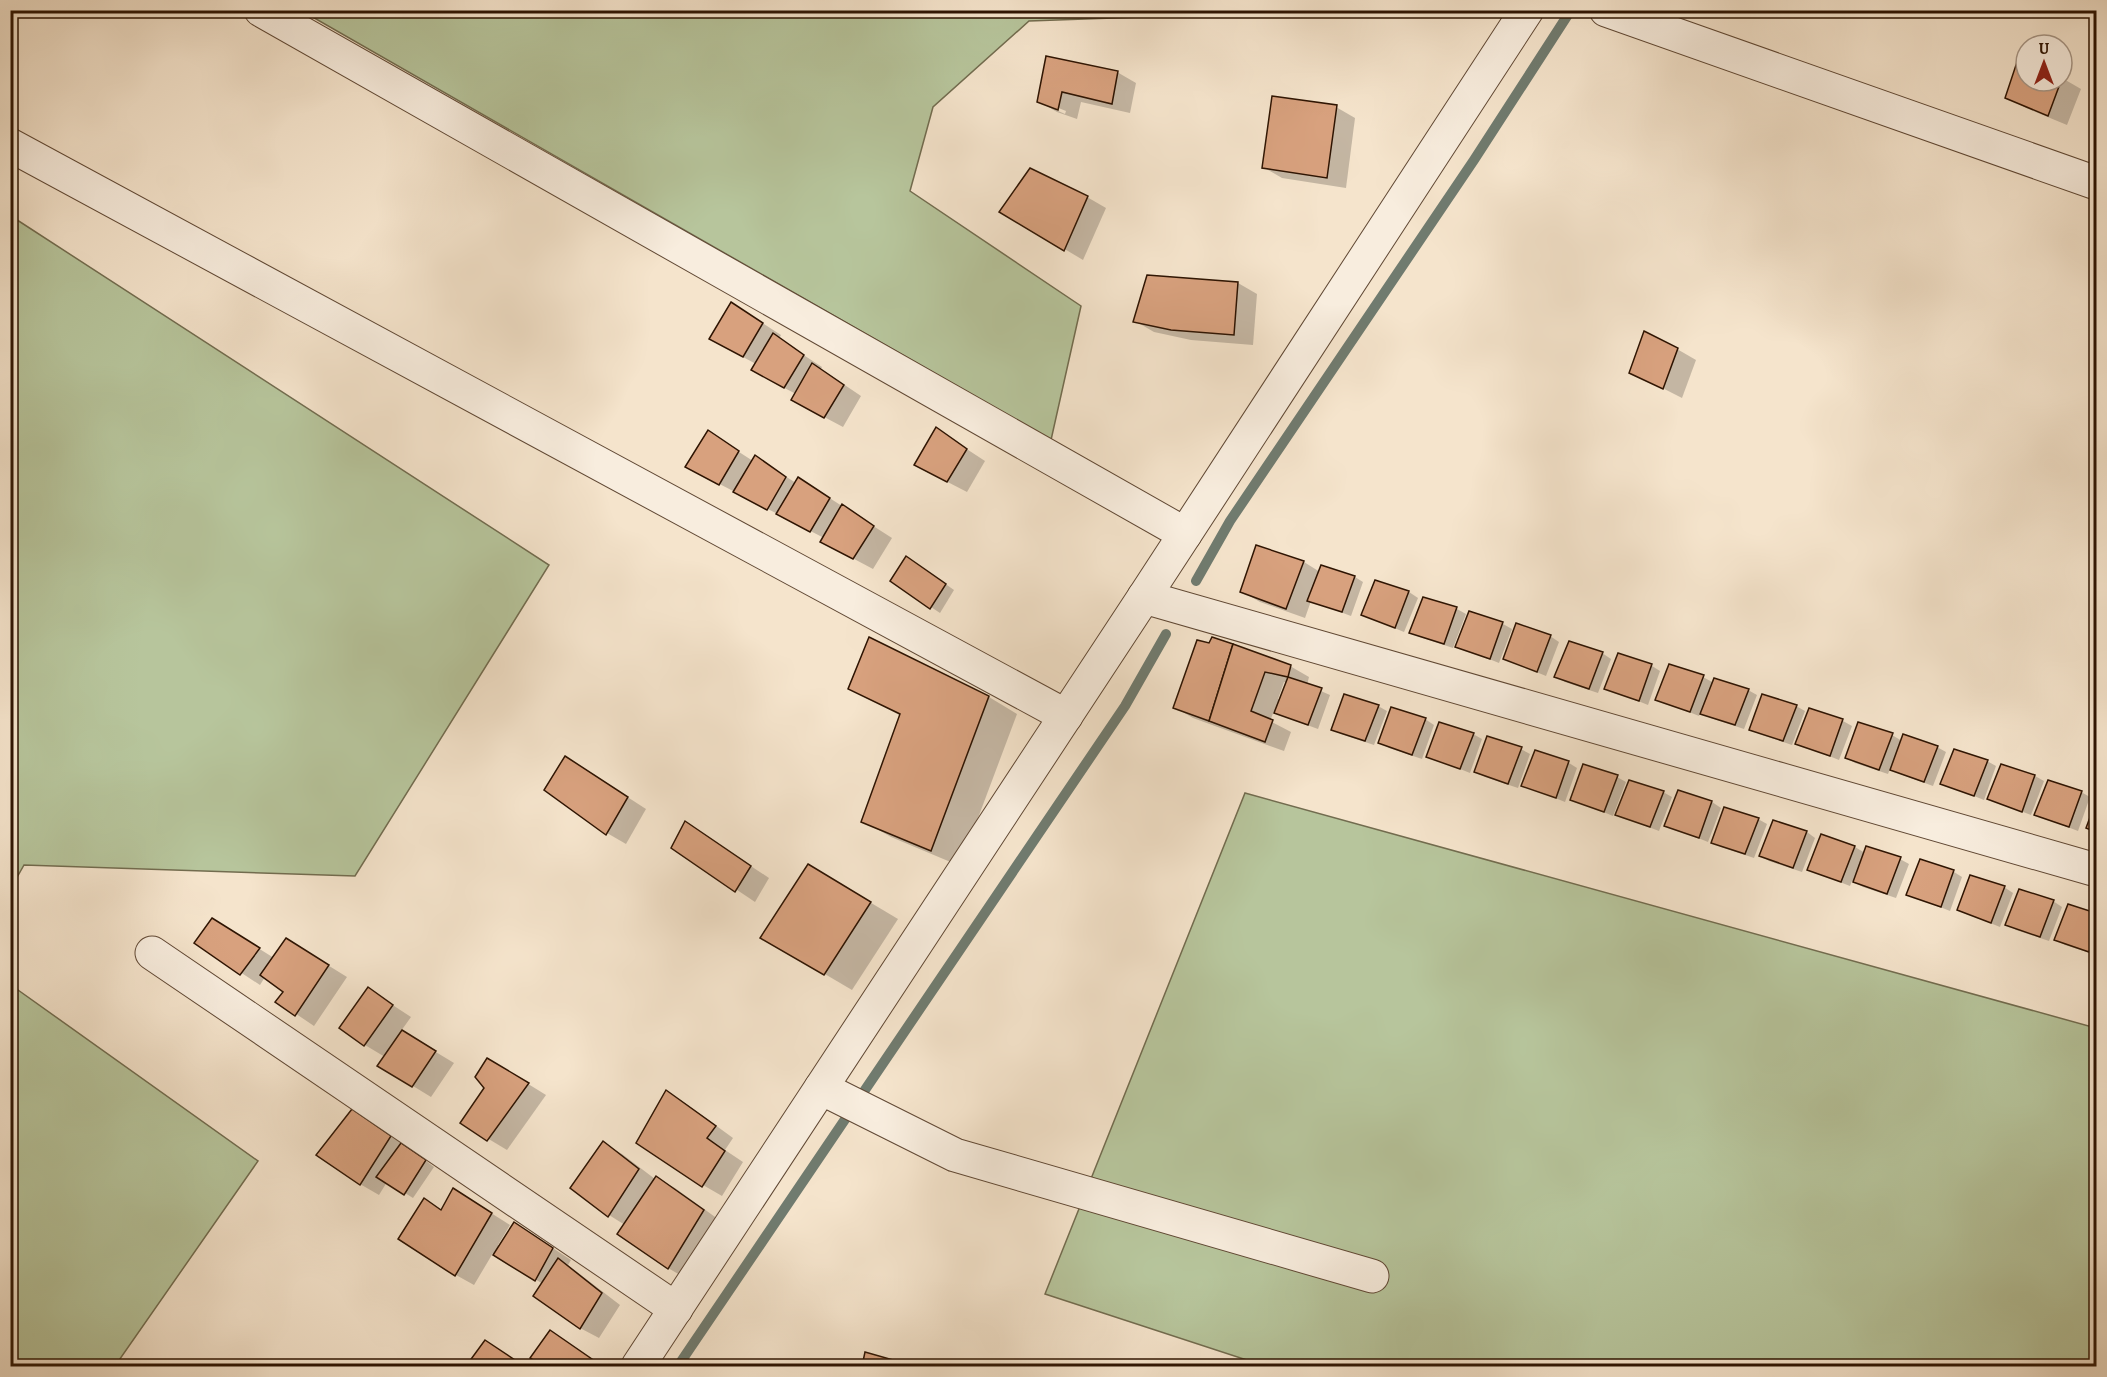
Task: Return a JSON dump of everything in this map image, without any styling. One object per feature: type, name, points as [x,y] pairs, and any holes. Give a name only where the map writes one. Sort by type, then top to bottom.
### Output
[{"type":"street","points":[[261,10],[1185,534]]},
{"type":"street","points":[[638,1366],[827,1091],[1066,716],[1527,10]]},
{"type":"street","points":[[1606,10],[2097,183]]},
{"type":"street","points":[[10,145],[1066,716]]},
{"type":"street","points":[[1144,597],[2097,870]]},
{"type":"street","points":[[152,953],[676,1309]]},
{"type":"street","points":[[827,1091],[956,1155],[1372,1276]]},
{"type":"green space","points":[[302,11],[1143,11],[1141,17],[1029,21],[933,107],[910,191],[1081,306],[1051,440]]},
{"type":"green space","points":[[11,216],[549,565],[355,876],[24,865],[11,888]]},
{"type":"green space","points":[[1245,793],[2096,1028],[2096,1366],[1265,1366],[1045,1294]]},
{"type":"green space","points":[[11,985],[258,1161],[115,1366],[11,1366]]},
{"type":"building","points":[[1046,56],[1118,71],[1112,104],[1062,92],[1058,110],[1037,102]]},
{"type":"building","points":[[2014,71],[2014,93],[2057,93],[2048,116],[2005,98]]},
{"type":"building","points":[[1272,96],[1337,105],[1327,178],[1262,168]]},
{"type":"building","points":[[1030,168],[1088,196],[1064,251],[999,212]]},
{"type":"building","points":[[1147,275],[1238,282],[1234,335],[1171,330],[1133,322]]},
{"type":"building","points":[[731,302],[763,323],[743,357],[709,339]]},
{"type":"building","points":[[1644,331],[1678,348],[1663,389],[1629,373]]},
{"type":"building","points":[[773,333],[804,355],[784,388],[751,370]]},
{"type":"building","points":[[812,363],[844,385],[824,418],[791,400]]},
{"type":"building","points":[[936,427],[967,449],[947,482],[914,465]]},
{"type":"building","points":[[708,430],[739,451],[719,485],[685,467]]},
{"type":"building","points":[[755,455],[786,477],[767,510],[733,492]]},
{"type":"building","points":[[798,477],[830,498],[810,532],[776,514]]},
{"type":"building","points":[[842,504],[874,526],[853,559],[820,542]]},
{"type":"building","points":[[1256,545],[1304,561],[1286,609],[1240,592]]},
{"type":"building","points":[[906,556],[946,584],[930,609],[890,581]]},
{"type":"building","points":[[1321,565],[1355,576],[1342,612],[1307,601]]},
{"type":"building","points":[[1375,580],[1409,591],[1395,628],[1361,615]]},
{"type":"building","points":[[1423,597],[1457,607],[1444,644],[1409,633]]},
{"type":"building","points":[[1469,611],[1503,622],[1490,659],[1455,647]]},
{"type":"building","points":[[1516,623],[1551,635],[1537,672],[1503,659]]},
{"type":"building","points":[[869,637],[989,696],[931,851],[861,822],[900,714],[848,689]]},
{"type":"building","points":[[1212,637],[1233,644],[1209,721],[1173,708],[1197,640],[1209,643]]},
{"type":"building","points":[[1569,641],[1603,652],[1589,689],[1554,677]]},
{"type":"building","points":[[1233,644],[1291,665],[1288,677],[1265,672],[1251,711],[1273,720],[1265,742],[1209,721]]},
{"type":"building","points":[[1618,653],[1652,664],[1639,701],[1604,689]]},
{"type":"building","points":[[1669,664],[1704,675],[1690,712],[1655,700]]},
{"type":"building","points":[[1288,677],[1322,688],[1308,725],[1274,713]]},
{"type":"building","points":[[1714,678],[1749,689],[1735,725],[1700,714]]},
{"type":"building","points":[[1344,694],[1379,705],[1365,741],[1331,730]]},
{"type":"building","points":[[1762,694],[1797,705],[1783,741],[1749,730]]},
{"type":"building","points":[[1391,707],[1426,718],[1412,755],[1378,743]]},
{"type":"building","points":[[1809,708],[1843,719],[1830,756],[1795,744]]},
{"type":"building","points":[[1439,722],[1474,733],[1460,769],[1426,757]]},
{"type":"building","points":[[1858,722],[1893,733],[1879,770],[1845,758]]},
{"type":"building","points":[[1903,734],[1938,746],[1924,782],[1890,770]]},
{"type":"building","points":[[1487,736],[1522,747],[1508,784],[1474,772]]},
{"type":"building","points":[[1954,749],[1988,760],[1974,796],[1940,784]]},
{"type":"building","points":[[1535,750],[1569,761],[1556,798],[1521,786]]},
{"type":"building","points":[[565,756],[628,797],[606,835],[544,790]]},
{"type":"building","points":[[1583,764],[1618,775],[1604,812],[1570,800]]},
{"type":"building","points":[[2001,764],[2035,775],[2022,812],[1987,799]]},
{"type":"building","points":[[1629,780],[1664,791],[1650,827],[1615,815]]},
{"type":"building","points":[[2048,780],[2082,791],[2069,827],[2034,815]]},
{"type":"building","points":[[1678,790],[1712,801],[1699,838],[1664,826]]},
{"type":"building","points":[[2096,801],[2096,832],[2086,828]]},
{"type":"building","points":[[1724,807],[1759,818],[1745,854],[1711,843]]},
{"type":"building","points":[[1773,820],[1807,831],[1793,868],[1759,856]]},
{"type":"building","points":[[685,821],[751,866],[735,892],[671,848]]},
{"type":"building","points":[[1821,834],[1855,846],[1841,882],[1807,870]]},
{"type":"building","points":[[1866,846],[1901,857],[1887,894],[1853,882]]},
{"type":"building","points":[[1920,859],[1954,870],[1941,907],[1906,895]]},
{"type":"building","points":[[808,864],[871,902],[824,975],[760,938]]},
{"type":"building","points":[[1970,875],[2005,886],[1991,923],[1957,910]]},
{"type":"building","points":[[2019,889],[2054,900],[2040,937],[2005,925]]},
{"type":"building","points":[[2068,904],[2096,913],[2096,931],[2089,952],[2054,940]]},
{"type":"building","points":[[212,918],[260,948],[240,975],[194,943]]},
{"type":"building","points":[[286,938],[329,965],[295,1016],[275,1002],[283,992],[260,975]]},
{"type":"building","points":[[368,987],[393,1005],[364,1046],[339,1028]]},
{"type":"building","points":[[402,1030],[436,1051],[412,1087],[377,1066]]},
{"type":"building","points":[[487,1058],[529,1083],[487,1141],[460,1123],[484,1088],[475,1077]]},
{"type":"building","points":[[666,1090],[716,1126],[707,1138],[725,1151],[702,1187],[636,1143]]},
{"type":"building","points":[[352,1109],[391,1136],[360,1185],[316,1155]]},
{"type":"building","points":[[603,1141],[639,1169],[608,1217],[570,1188]]},
{"type":"building","points":[[401,1143],[426,1160],[404,1195],[376,1177]]},
{"type":"building","points":[[656,1176],[704,1210],[668,1269],[617,1234]]},
{"type":"building","points":[[453,1188],[492,1213],[455,1276],[398,1239],[424,1198],[441,1210]]},
{"type":"building","points":[[514,1222],[553,1248],[535,1281],[493,1255]]},
{"type":"building","points":[[558,1258],[602,1293],[580,1329],[533,1296]]},
{"type":"building","points":[[550,1330],[602,1366],[543,1366],[530,1358]]},
{"type":"building","points":[[485,1340],[524,1366],[466,1366]]},
{"type":"building","points":[[865,1352],[911,1365],[862,1366]]},
{"type":"waterway","points":[[1196,581],[1230,521],[1474,160],[1571,10]]},
{"type":"waterway","points":[[678,1366],[1125,706],[1166,634]]}]
